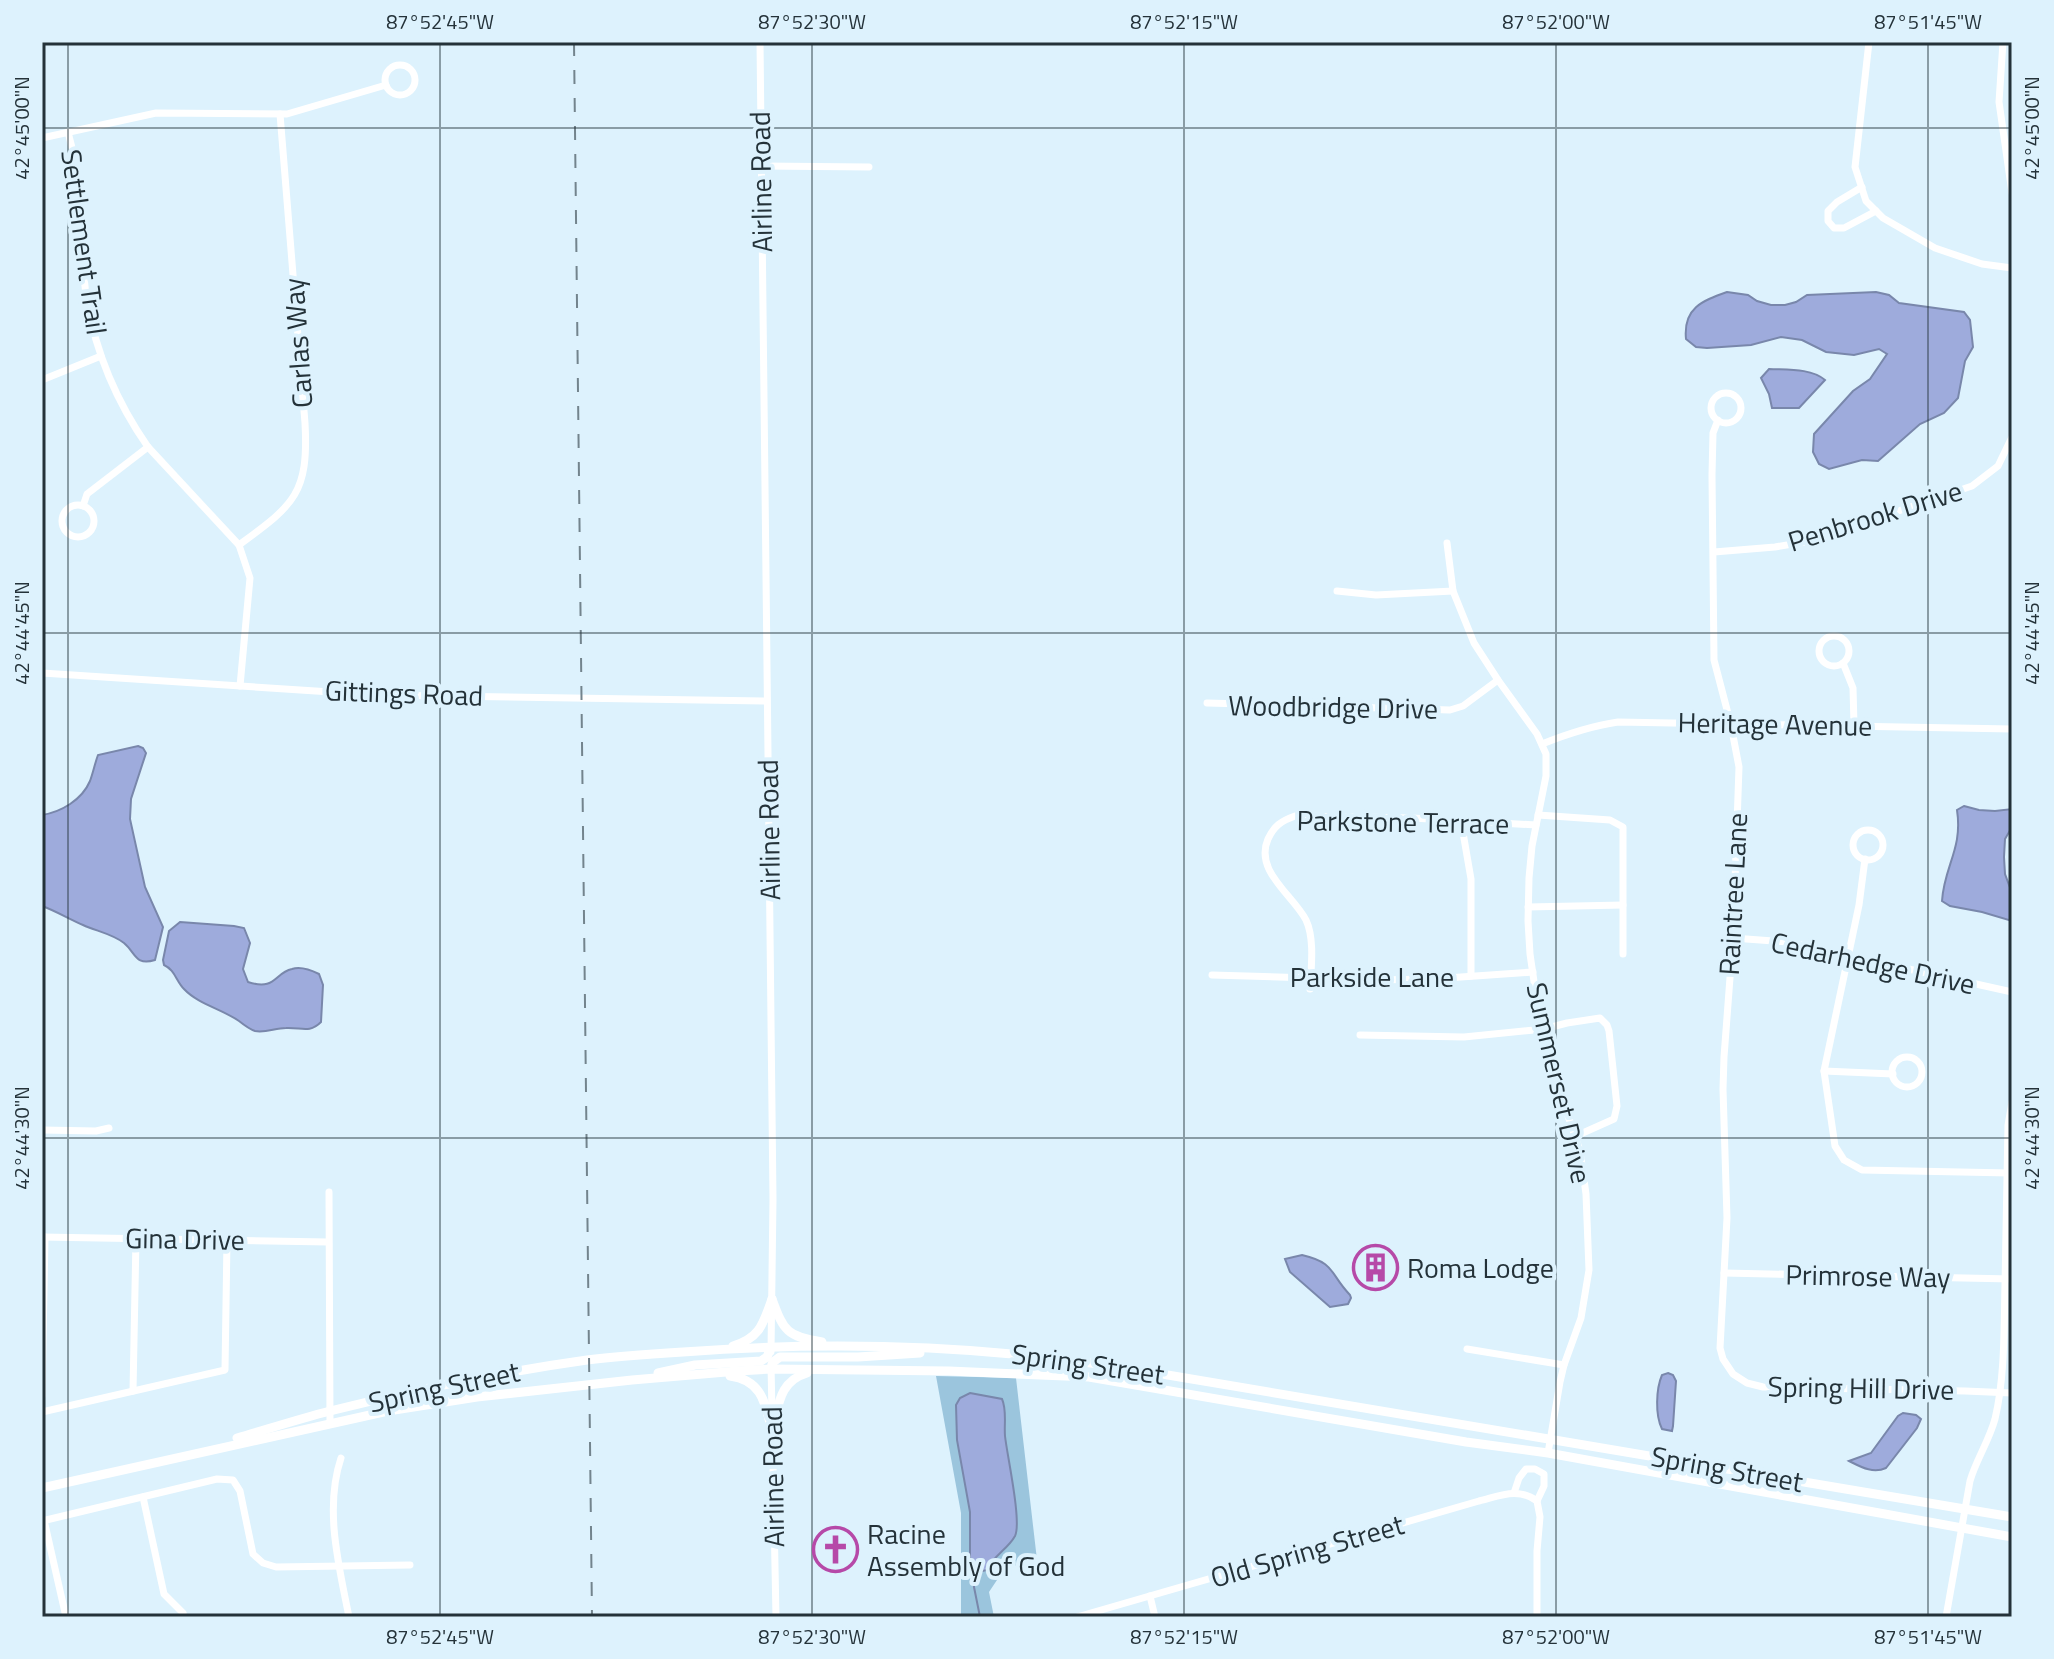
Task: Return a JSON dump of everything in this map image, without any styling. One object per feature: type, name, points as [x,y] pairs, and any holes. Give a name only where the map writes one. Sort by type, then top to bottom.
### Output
[{"type":"main road","points":[[772,1299],[779,1320],[789,1332],[804,1339],[845,1346]]},
{"type":"main road","points":[[721,1349],[748,1341],[764,1323],[772,1299]]},
{"type":"main road","name":"Spring Street","points":[[164,1459],[329,1411],[562,1364],[721,1349],[845,1346],[1057,1357],[2012,1517]]},
{"type":"main road","points":[[632,1380],[680,1367],[761,1361],[767,1357],[771,1347]]},
{"type":"main road","points":[[771,1369],[773,1362],[780,1357],[858,1357],[963,1350]]},
{"type":"main road","name":"Spring Street","points":[[42,1488],[432,1403],[632,1380],[771,1369],[949,1371],[1089,1377],[1466,1442],[1548,1453],[2012,1537]]},
{"type":"main road","points":[[772,1431],[783,1390],[788,1383],[803,1374],[825,1370]]},
{"type":"main road","points":[[701,1374],[742,1377],[755,1385],[766,1407],[772,1431]]},
{"type":"street","name":"Airline Road","points":[[760,42],[773,1184],[771,1369],[776,1617]]},
{"type":"street","points":[[1869,42],[1855,167],[1866,201],[1883,218],[1935,248],[1982,264],[2012,268]]},
{"type":"street","points":[[2003,42],[1999,102],[2012,193]]},
{"type":"street","points":[[397,65],[407,67],[414,75],[414,84],[405,93],[396,94],[386,85],[388,70],[397,65]]},
{"type":"street","points":[[42,138],[156,113],[280,114],[386,85]]},
{"type":"street","name":"Carlas Way","points":[[239,545],[283,511],[296,495],[303,474],[306,443],[280,114]]},
{"type":"street","name":"Settlement Trail","points":[[68,132],[79,174],[87,301],[101,356],[148,447],[239,545],[250,578],[240,686]]},
{"type":"street","points":[[761,166],[869,167]]},
{"type":"street","points":[[1862,187],[1837,202],[1828,211],[1828,221],[1834,228],[1844,228],[1876,211]]},
{"type":"street","points":[[42,380],[101,356]]},
{"type":"street","points":[[1725,393],[1734,396],[1740,404],[1739,414],[1727,422],[1718,420],[1712,413],[1713,399],[1725,393]]},
{"type":"street","name":"Raintree Lane","points":[[1718,420],[1713,433],[1714,660],[1739,767],[1733,938],[1723,1091],[1727,1218],[1719,1336],[1728,1369]]},
{"type":"street","name":"Penbrook Drive","points":[[1714,552],[1810,541],[1972,486],[1998,466],[2012,437]]},
{"type":"street","points":[[83,506],[87,494],[148,447]]},
{"type":"street","points":[[83,506],[91,512],[92,527],[85,535],[75,536],[66,531],[63,517],[68,508],[83,506]]},
{"type":"street","name":"Summerset Drive","points":[[1447,543],[1453,591],[1474,643],[1537,734],[1546,754],[1546,776],[1529,878],[1533,972],[1537,1002],[1584,1172],[1589,1270],[1581,1318],[1564,1365],[1548,1453]]},
{"type":"street","points":[[1337,591],[1376,595],[1453,591]]},
{"type":"street","points":[[1838,637],[1846,642],[1849,651],[1843,663],[1834,666],[1822,659],[1820,649],[1824,640],[1838,637]]},
{"type":"street","points":[[1843,663],[1853,688],[1854,725]]},
{"type":"street","name":"Gittings Road","points":[[42,673],[377,695],[767,701]]},
{"type":"street","name":"Woodbridge Drive","points":[[1207,703],[1450,710],[1463,706],[1498,680]]},
{"type":"street","name":"Heritage Avenue","points":[[1542,744],[1594,725],[1618,722],[2012,729]]},
{"type":"street","points":[[1538,815],[1610,820],[1623,827],[1623,954]]},
{"type":"street","name":"Parkstone Terrace","points":[[1311,979],[1311,937],[1306,921],[1266,863],[1264,853],[1273,828],[1283,820],[1295,816],[1412,818],[1536,825]]},
{"type":"street","points":[[1461,821],[1471,879],[1471,976]]},
{"type":"street","points":[[1869,830],[1878,834],[1882,847],[1878,855],[1865,859],[1856,854],[1853,845],[1856,836],[1869,830]]},
{"type":"street","points":[[1865,859],[1859,905],[1824,1071],[1838,1152],[1855,1167],[1869,1170],[2010,1173]]},
{"type":"street","points":[[1528,907],[1623,905]]},
{"type":"street","name":"Cedarhedge Drive","points":[[1733,938],[1787,942],[2012,992]]},
{"type":"street","name":"Parkside Lane","points":[[1212,975],[1432,979],[1533,972]]},
{"type":"street","points":[[1310,989],[1311,979]]},
{"type":"street","points":[[1360,1035],[1464,1037],[1544,1029],[1600,1018],[1607,1025],[1617,1106],[1614,1119],[1576,1136]]},
{"type":"street","points":[[1906,1058],[1916,1060],[1922,1072],[1915,1085],[1906,1087],[1897,1082],[1893,1074],[1895,1064],[1906,1058]]},
{"type":"street","points":[[1824,1071],[1893,1074]]},
{"type":"street","points":[[1946,1617],[1975,1466],[1990,1436],[1999,1392],[2009,1279],[2008,1125],[2012,1102]]},
{"type":"street","points":[[42,1130],[96,1131],[109,1128]]},
{"type":"street","points":[[329,1192],[330,1423]]},
{"type":"street","points":[[42,1396],[43,1237]]},
{"type":"street","name":"Gina Drive","points":[[43,1237],[328,1242]]},
{"type":"street","points":[[133,1391],[136,1238]]},
{"type":"street","points":[[42,1412],[225,1370],[227,1240]]},
{"type":"street","name":"Primrose Way","points":[[1724,1273],[2009,1279]]},
{"type":"street","points":[[1467,1349],[1564,1365]]},
{"type":"street","name":"Spring Hill Drive","points":[[1728,1369],[1747,1383],[1763,1387],[2012,1393]]},
{"type":"street","points":[[341,1458],[334,1478],[334,1518],[349,1617]]},
{"type":"street","points":[[1537,1501],[1527,1494],[1514,1493],[1526,1469],[1535,1469],[1544,1474],[1544,1486],[1537,1501],[1540,1517],[1537,1617]]},
{"type":"street","points":[[66,1617],[43,1521],[217,1479],[233,1480],[240,1491],[253,1554],[263,1563],[276,1567],[410,1565]]},
{"type":"street","name":"Old Spring Street","points":[[1077,1617],[1514,1493]]},
{"type":"street","points":[[143,1497],[164,1594],[183,1613]]},
{"type":"street","points":[[1150,1596],[1155,1617]]},
{"type":"shaded area","points":[[1727,292],[1748,295],[1771,305],[1785,305],[1807,295],[1876,292],[1889,295],[1899,303],[1964,312],[1970,320],[1973,347],[1965,361],[1958,398],[1944,413],[1920,424],[1878,461],[1862,460],[1829,469],[1819,464],[1813,452],[1814,434],[1853,391],[1870,379],[1887,354],[1879,349],[1854,355],[1826,352],[1802,340],[1781,337],[1751,345],[1696,347],[1686,339],[1691,313],[1702,303]]},
{"type":"shaded area","points":[[1769,369],[1806,372],[1825,380],[1799,408],[1772,408],[1761,378]]},
{"type":"shaded area","points":[[138,746],[146,753],[131,799],[130,819],[145,887],[163,927],[155,960],[148,961],[136,958],[115,937],[42,906],[42,815],[63,808],[82,794],[90,781],[98,755]]},
{"type":"shaded area","points":[[1964,806],[1995,811],[2012,809],[2012,827],[2005,839],[2004,857],[2005,874],[2012,893],[2012,921],[1950,906],[1942,901],[1957,836],[1957,810]]},
{"type":"shaded area","points":[[180,922],[244,928],[250,943],[243,969],[248,982],[269,983],[295,968],[319,974],[323,985],[321,1022],[309,1029],[255,1031],[190,994],[163,960],[169,931]]},
{"type":"shaded area","points":[[1302,1255],[1327,1265],[1350,1295],[1348,1304],[1330,1307],[1290,1272],[1285,1259]]},
{"type":"shaded area","points":[[1668,1373],[1676,1381],[1672,1431],[1662,1429],[1657,1409],[1660,1381],[1662,1375]]},
{"type":"shaded area","points":[[936,1376],[1016,1378],[1037,1560],[1005,1568],[989,1592],[994,1617],[961,1617],[961,1513]]},
{"type":"shaded area","points":[[970,1393],[1002,1399],[1017,1517],[1012,1541],[987,1570],[974,1573],[970,1563],[970,1512],[957,1440],[956,1405],[960,1398]]},
{"type":"shaded area","points":[[1903,1413],[1921,1419],[1886,1468],[1872,1470],[1849,1461],[1871,1453]]},
{"type":"waterway","points":[[974,1573],[980,1617]]},
{"type":"railway","points":[[574,42],[592,1617]]},
{"type":"place","name":"Roma Lodge","points":[[1376,1268]]},
{"type":"place","name":"Racine Assembly of God","points":[[836,1550]]}]
